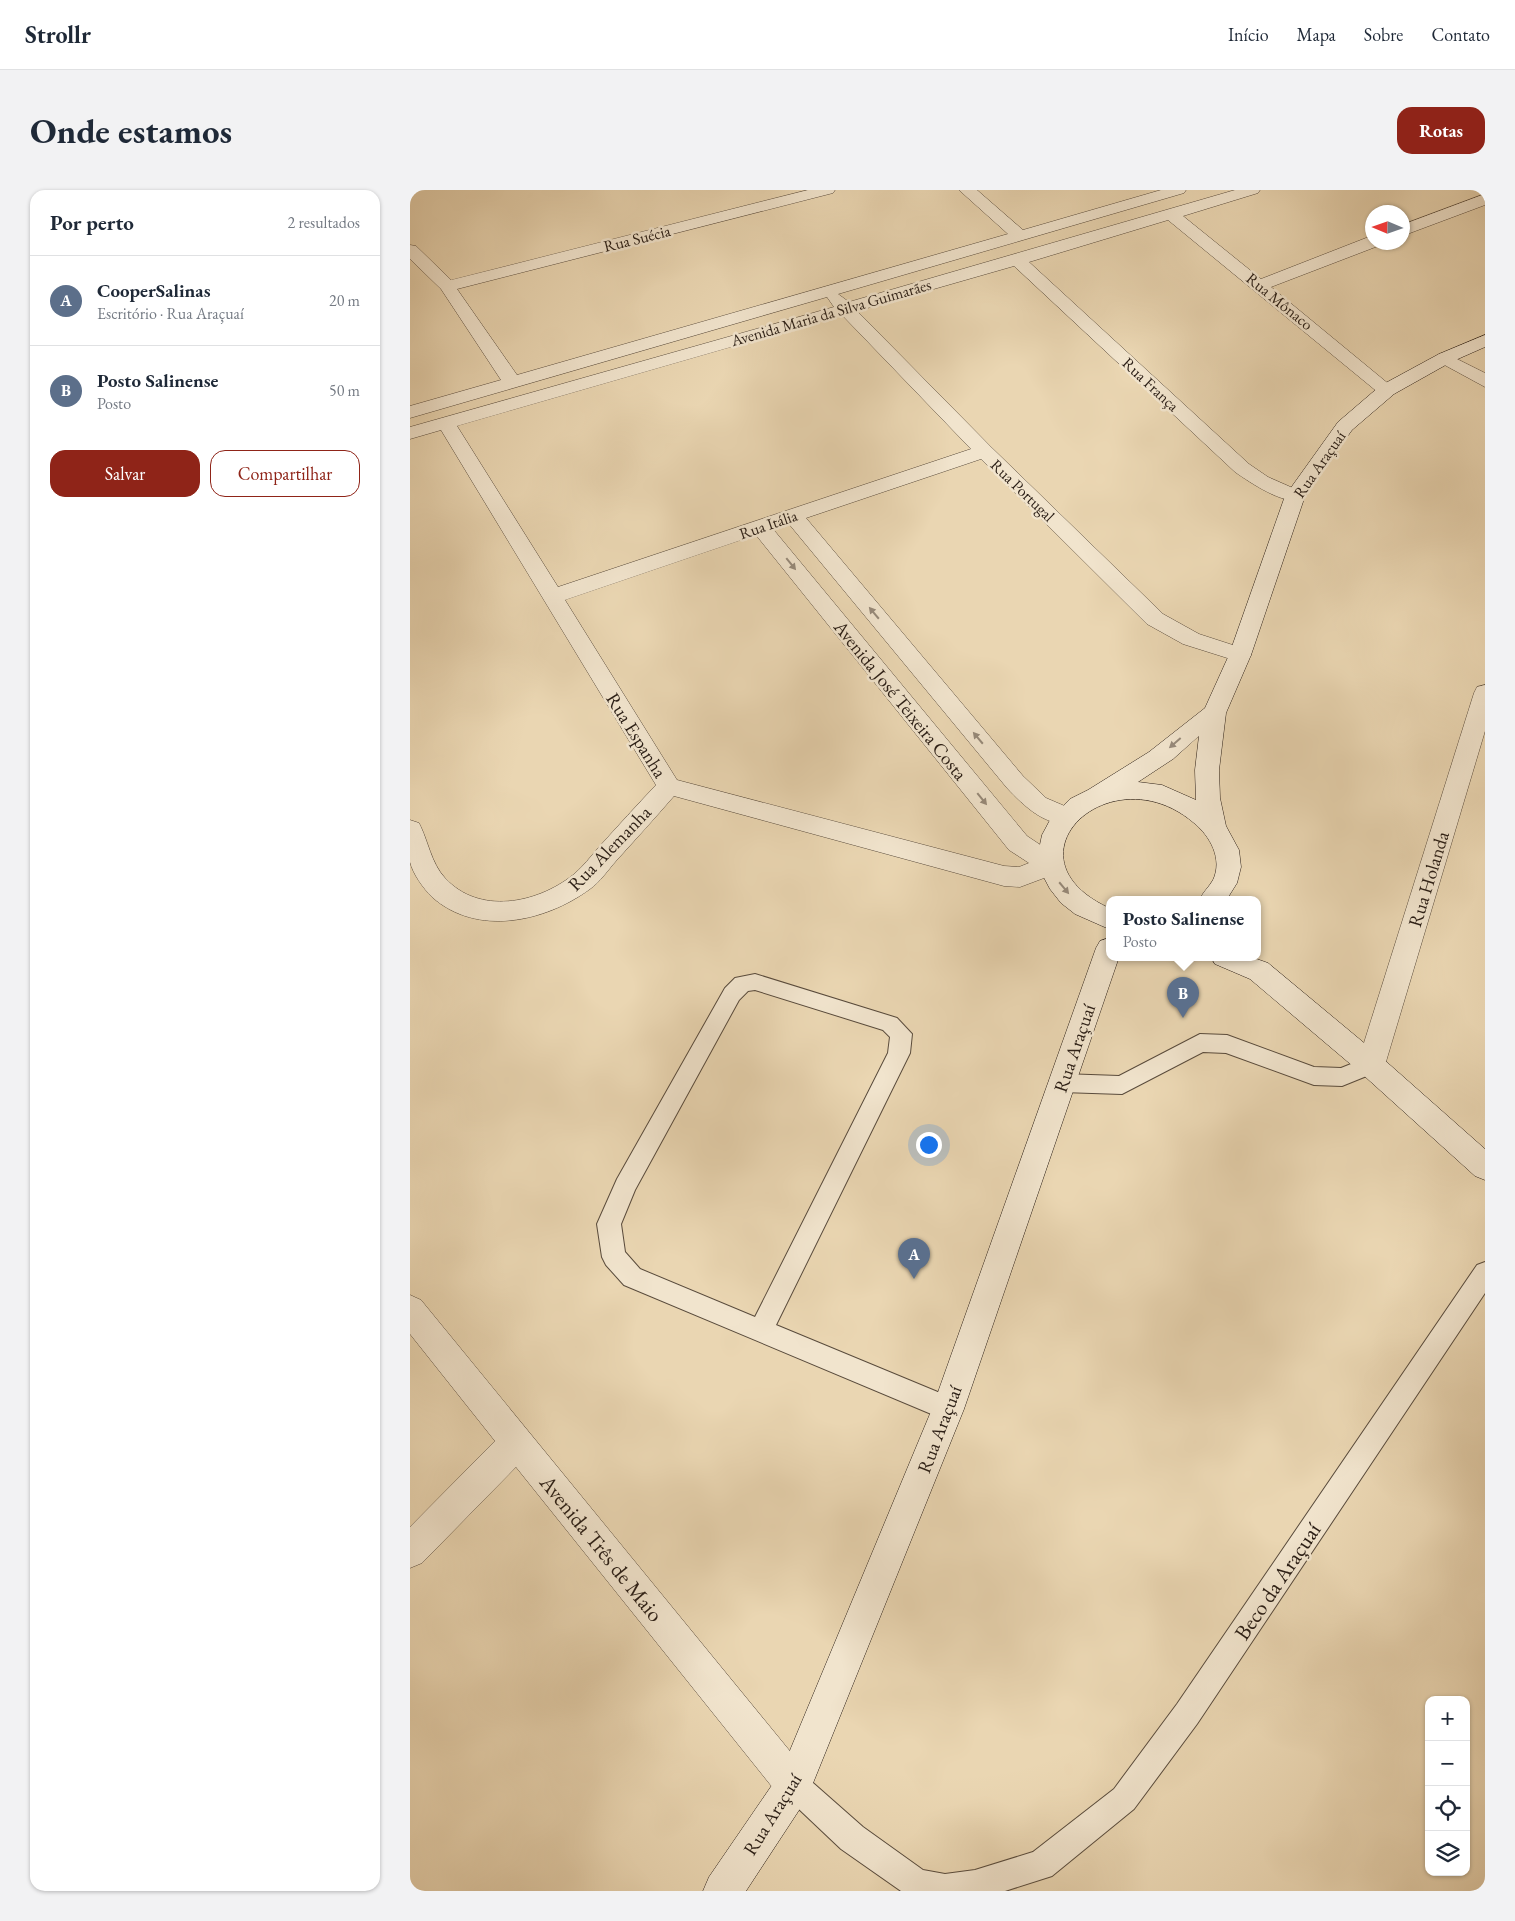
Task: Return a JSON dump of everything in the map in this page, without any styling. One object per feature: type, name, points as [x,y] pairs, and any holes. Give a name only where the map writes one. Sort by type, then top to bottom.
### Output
[{"type":"street","name":"Rua Suécia","points":[[447,286],[789,194],[827,190]]},
{"type":"street","points":[[967,190],[1019,235]]},
{"type":"street","name":"Avenida Maria da Silva Guimarães","points":[[410,412],[1178,190]]},
{"type":"street","name":"Avenida Maria da Silva Guimarães","points":[[410,433],[1016,260],[1252,190]]},
{"type":"street","points":[[1410,227],[1485,199]]},
{"type":"street","name":"Rua Mônaco","points":[[1171,214],[1387,390]]},
{"type":"street","points":[[1260,285],[1365,245]]},
{"type":"street","points":[[412,252],[447,286],[512,382]]},
{"type":"street","name":"Rua França","points":[[1016,260],[1242,468],[1261,481],[1295,496]]},
{"type":"street","name":"Rua Portugal","points":[[829,292],[984,451],[1154,619],[1191,639],[1240,655]]},
{"type":"street","name":"Rua Araçuaí","points":[[1214,825],[1208,798],[1207,770],[1214,713],[1240,655],[1295,496],[1345,426],[1387,390],[1445,358],[1485,340]]},
{"type":"street","points":[[1445,358],[1485,381]]},
{"type":"street","name":"Rua Espanha","points":[[446,423],[668,786],[1004,876],[1020,877],[1051,865]]},
{"type":"street","name":"Rua Itália","points":[[552,597],[984,451]]},
{"type":"street","name":"Avenida José Teixeira Costa","points":[[793,516],[1015,782],[1037,804],[1065,816]]},
{"type":"street","name":"Avenida José Teixeira Costa","points":[[760,527],[1018,843],[1051,865]]},
{"type":"street","name":"Rua Holanda","points":[[1371,1066],[1485,693]]},
{"type":"street","name":"Rua Araçuaí","points":[[1106,918],[1094,913],[1074,900],[1059,884],[1051,865],[1050,848],[1055,831],[1065,816],[1080,804],[1098,796],[1160,756],[1214,713]]},
{"type":"street","name":"Rua Alemanha","points":[[410,829],[434,883],[444,894],[457,903],[473,909],[491,912],[524,910],[551,902],[568,893],[583,881],[668,786]]},
{"type":"street","points":[[1098,796],[1119,791],[1140,791],[1161,794],[1187,805],[1214,825],[1224,841],[1237,896]]},
{"type":"street","points":[[1216,896],[1227,876],[1228,858]]},
{"type":"street","name":"Rua Araçuaí","points":[[723,1891],[794,1785],[948,1409],[1106,957]]},
{"type":"street","points":[[1243,961],[1257,964],[1485,1168]]},
{"type":"street","name":"Avenida Três de Maio","points":[[410,1310],[794,1785]]},
{"type":"street","points":[[410,1551],[517,1443]]},
{"type":"lane","points":[[760,1331],[899,1053],[900,1034],[890,1024],[755,982],[742,984],[732,994],[625,1186],[609,1224],[614,1256],[632,1277],[760,1331],[948,1409]]},
{"type":"lane","points":[[1062,1083],[1106,1086],[1122,1085],[1200,1043],[1227,1044],[1314,1076],[1342,1077],[1371,1066]]},
{"type":"lane","name":"Beco da Araçuaí","points":[[794,1785],[852,1838],[917,1884],[945,1889],[975,1884],[1042,1865],[1124,1799],[1130,1792],[1187,1714],[1485,1273]]},
{"type":"place","name":"Posto Salinense","points":[[1183,1018]]},
{"type":"place","name":"CooperSalinas","points":[[914,1279]]}]
